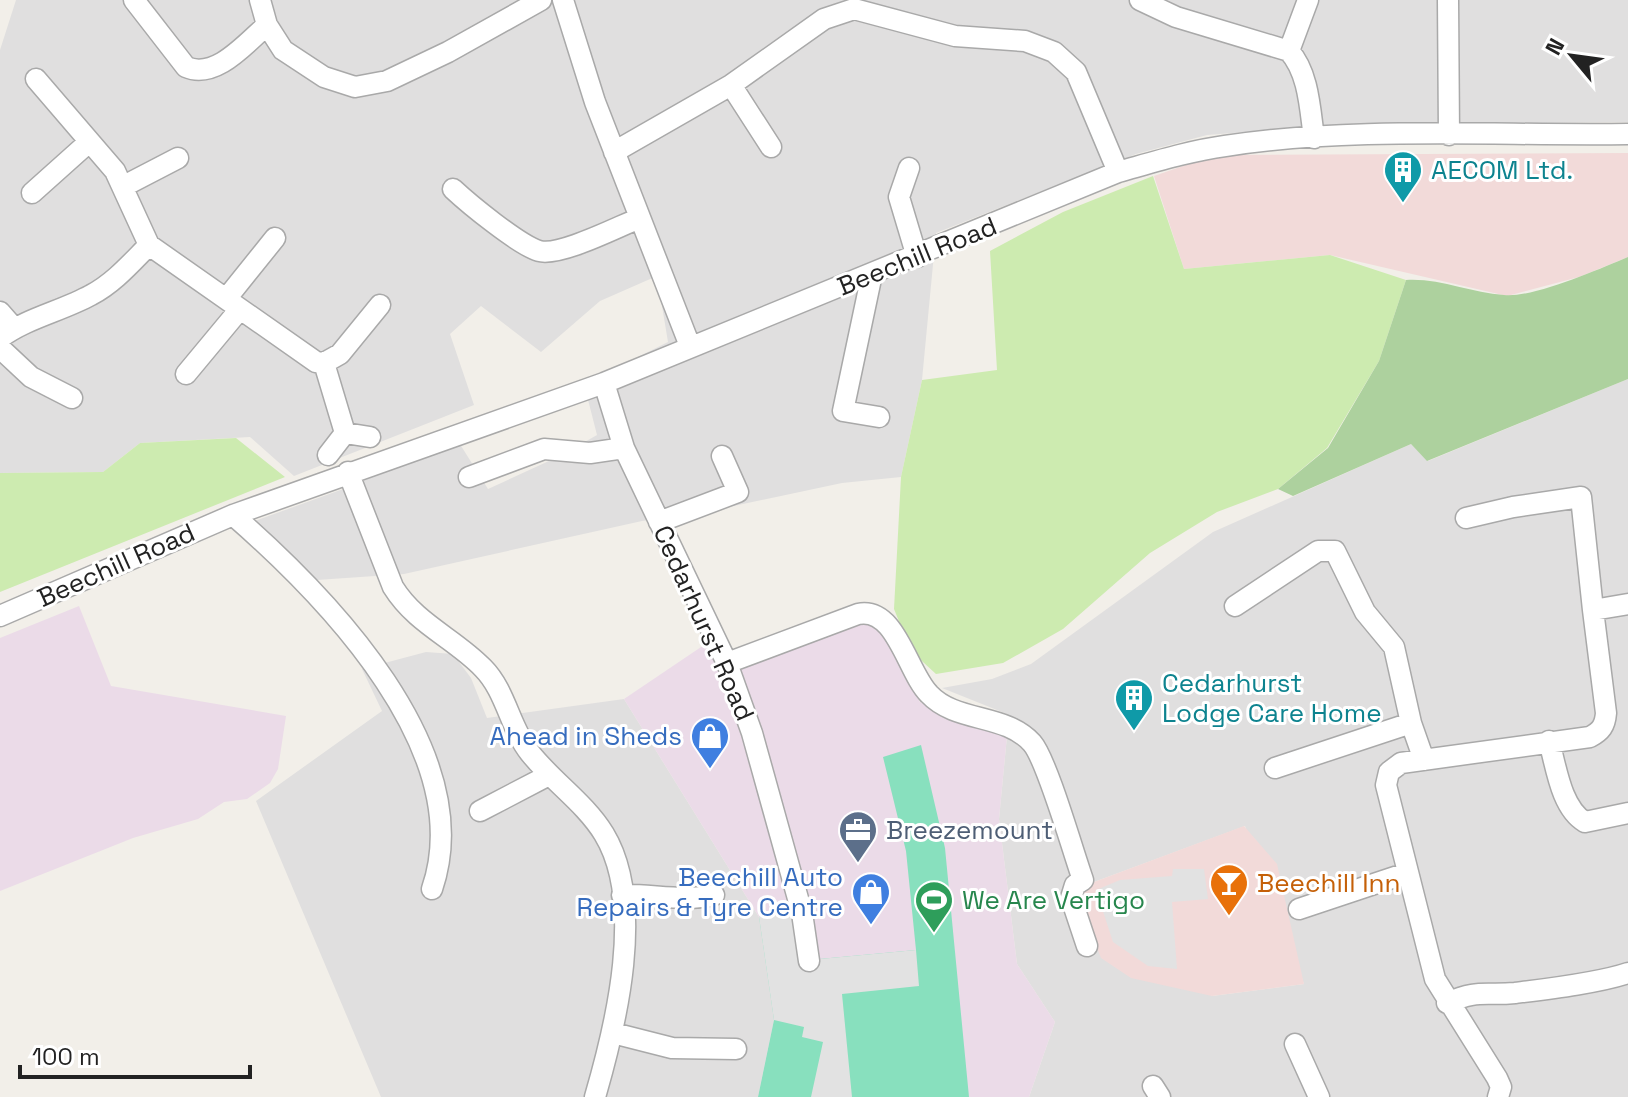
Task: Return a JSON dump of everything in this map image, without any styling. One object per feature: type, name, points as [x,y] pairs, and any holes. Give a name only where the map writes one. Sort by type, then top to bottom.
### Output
[{"type":"street","points":[[134,0],[186,67],[194,71],[218,66],[267,25]]},
{"type":"street","points":[[260,0],[267,25],[283,50],[297,62],[339,83],[371,87],[448,52],[541,0]]},
{"type":"street","points":[[563,0],[614,152],[690,346]]},
{"type":"street","points":[[1140,0],[1176,17],[1289,51],[1301,69],[1314,138]]},
{"type":"street","points":[[1289,51],[1308,0]]},
{"type":"street","points":[[1448,0],[1449,135]]},
{"type":"street","points":[[614,152],[731,85],[824,19],[854,4],[955,36],[1025,41],[1054,52],[1076,72],[1118,172]]},
{"type":"street","points":[[36,79],[124,186],[149,245],[305,357],[324,363],[340,354],[380,305]]},
{"type":"street","points":[[731,85],[771,147]]},
{"type":"street","name":"Beechill Road","points":[[0,616],[233,515],[604,383],[1118,172],[1225,146],[1314,138],[1628,134]]},
{"type":"street","points":[[32,193],[89,142]]},
{"type":"street","points":[[124,186],[178,158]]},
{"type":"street","points":[[909,168],[899,197],[917,257]]},
{"type":"street","points":[[453,189],[469,204],[539,251],[555,251],[640,218]]},
{"type":"street","points":[[186,374],[275,238]]},
{"type":"street","points":[[0,312],[7,333],[102,288],[149,245]]},
{"type":"street","points":[[872,274],[843,411],[879,417]]},
{"type":"street","points":[[0,348],[31,377],[72,398]]},
{"type":"street","points":[[324,363],[345,433]]},
{"type":"street","name":"Cedarhurst Road","points":[[604,383],[624,448],[727,663],[756,746],[802,913],[809,961]]},
{"type":"street","points":[[345,433],[370,437]]},
{"type":"street","points":[[328,455],[345,433]]},
{"type":"street","points":[[469,477],[544,449],[609,453],[624,448]]},
{"type":"street","points":[[659,522],[738,492],[722,456]]},
{"type":"street","points":[[348,472],[388,574],[404,604],[418,619],[491,677],[516,731],[549,775],[603,832],[619,869],[622,975],[613,1033],[595,1097]]},
{"type":"street","points":[[1466,518],[1581,497],[1605,724],[1590,737],[1401,763],[1389,772],[1386,785],[1435,979],[1447,1003],[1497,1078],[1501,1087],[1498,1097]]},
{"type":"street","points":[[233,515],[298,574],[332,611],[369,660],[403,714],[427,765],[439,811],[440,857],[432,889]]},
{"type":"street","points":[[1235,606],[1318,551],[1335,551],[1365,612],[1394,647],[1411,723],[1424,760]]},
{"type":"street","points":[[1593,610],[1628,604]]},
{"type":"street","points":[[727,663],[858,614],[867,612],[883,619],[931,697],[942,705],[1008,726],[1033,744],[1083,880],[1075,885],[1071,898],[1087,946]]},
{"type":"street","points":[[1275,768],[1411,723]]},
{"type":"street","points":[[1549,741],[1559,779],[1577,818],[1585,822],[1628,813]]},
{"type":"street","points":[[480,811],[549,775]]},
{"type":"street","points":[[1299,909],[1407,873]]},
{"type":"street","points":[[622,895],[669,895],[689,899],[714,895]]},
{"type":"street","points":[[1447,1003],[1472,992],[1511,993],[1608,980],[1628,973]]},
{"type":"street","points":[[613,1033],[672,1048],[736,1049]]},
{"type":"street","points":[[1295,1044],[1319,1097]]},
{"type":"shaded area","points":[[16,0],[1628,0],[1628,122],[1324,126],[1207,135],[1136,154],[936,233],[922,380],[901,477],[842,483],[696,514],[642,521],[404,574],[317,580],[252,522],[346,488],[458,441],[488,489],[597,435],[584,384],[668,342],[657,276],[600,301],[541,352],[481,306],[450,334],[474,405],[294,476],[250,437],[140,443],[103,472],[0,473],[0,50]]},
{"type":"shaded area","points":[[1628,153],[1628,257],[1579,277],[1507,296],[1330,255],[1184,269],[1154,176],[1215,155]]},
{"type":"shaded area","points":[[1628,379],[1628,1097],[1029,1097],[1055,1022],[1017,964],[999,819],[1007,736],[1035,760],[1076,893],[1212,996],[1304,984],[1245,826],[1094,882],[1043,742],[1007,714],[942,688],[992,679],[1031,664],[1213,532],[1411,444],[1428,461]]},
{"type":"shaded area","points":[[79,606],[111,686],[286,716],[278,769],[270,783],[247,799],[224,802],[198,819],[133,838],[0,891],[0,638]]},
{"type":"shaded area","points":[[862,620],[879,628],[920,702],[947,717],[1007,736],[999,819],[1017,964],[1055,1022],[1029,1097],[758,1097],[774,1020],[759,917],[624,699],[707,643],[720,675]]},
{"type":"shaded area","points":[[426,652],[453,654],[471,678],[487,718],[624,699],[759,917],[774,1020],[758,1097],[381,1097],[256,801],[382,711],[362,669]]},
{"type":"shaded area","points":[[1244,826],[1277,864],[1304,984],[1212,996],[1131,978],[1101,958],[1076,893],[1094,882]]},
{"type":"shaded area","points":[[1173,869],[1204,869],[1208,899],[1172,902],[1177,969],[1148,966],[1113,942],[1096,890],[1120,880],[1172,876]]},
{"type":"shaded area","points":[[791,910],[798,961],[916,950],[919,986],[842,994],[852,1097],[811,1097],[823,1042],[802,1037],[804,1027],[774,1020],[759,917]]},
{"type":"green space","points":[[1153,176],[1184,269],[1330,255],[1406,280],[1379,361],[1327,448],[1278,489],[1217,512],[1150,553],[1063,629],[1003,663],[936,674],[911,651],[894,609],[901,477],[922,380],[997,370],[990,251],[1063,212]]},
{"type":"green space","points":[[1628,257],[1628,379],[1427,461],[1411,444],[1293,496],[1278,489],[1328,448],[1379,361],[1406,280],[1517,295],[1566,282]]},
{"type":"green space","points":[[236,438],[285,477],[0,592],[0,473],[103,472],[140,443]]},
{"type":"green space","name":"We Are Vertigo","points":[[921,745],[945,848],[969,1097],[758,1097],[774,1020],[759,917],[791,910],[798,961],[916,950],[906,851],[883,757]]},
{"type":"place","name":"AECOM Ltd.","points":[[1403,204]]},
{"type":"place","name":"Cedarhurst Lodge Care Home","points":[[1134,732]]},
{"type":"place","name":"Ahead in Sheds","points":[[710,770]]},
{"type":"place","name":"Breezemount","points":[[858,864]]},
{"type":"place","name":"Beechill Inn","points":[[1229,917]]},
{"type":"place","name":"Beechill Auto Repairs & Tyre Centre","points":[[871,926]]},
{"type":"place","name":"We Are Vertigo","points":[[934,934]]}]
